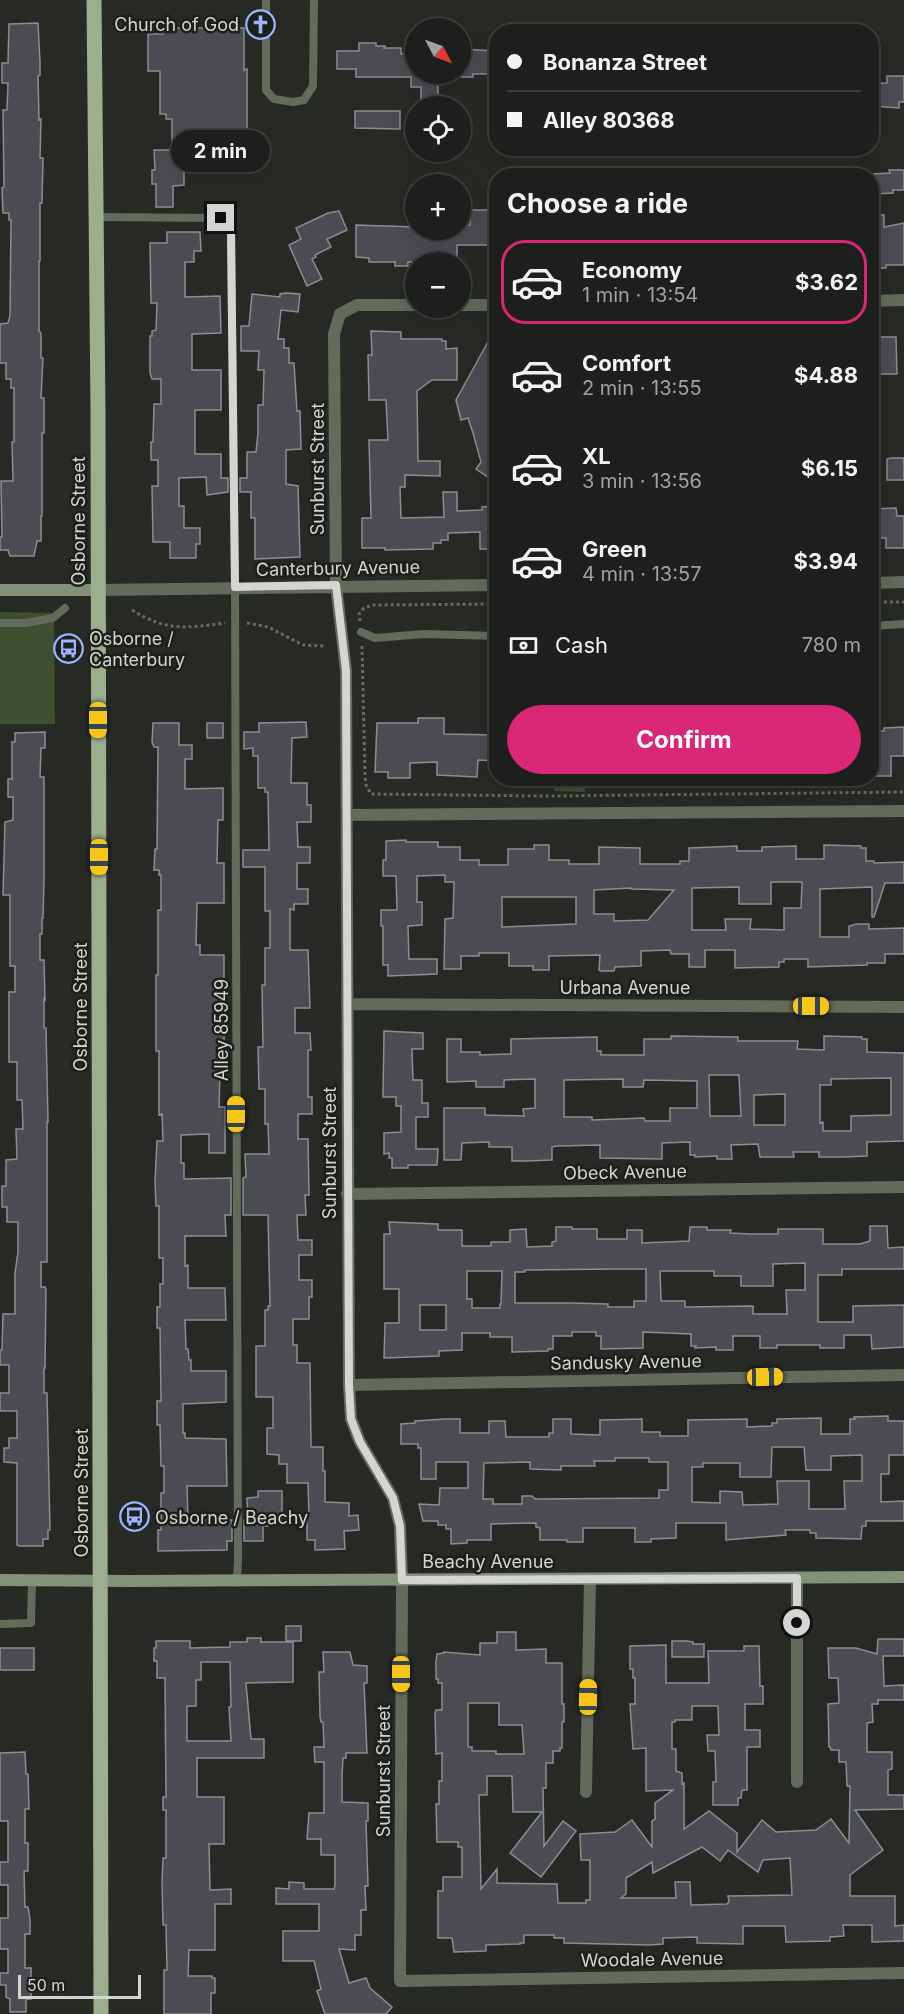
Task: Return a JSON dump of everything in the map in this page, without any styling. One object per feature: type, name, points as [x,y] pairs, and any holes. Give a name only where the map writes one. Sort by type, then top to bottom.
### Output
[{"type":"main road","name":"Osborne Street","points":[[94,0],[98,411],[101,2014]]},
{"type":"street","points":[[879,301],[904,300]]},
{"type":"street","name":"Sunburst Street","points":[[400,1982],[402,1580],[400,1526],[393,1498],[360,1442],[351,1419],[349,1385],[346,671],[336,585],[334,334],[340,314],[357,305],[405,305]]},
{"type":"street","points":[[471,305],[489,305]]},
{"type":"street","points":[[879,583],[904,582]]},
{"type":"street","name":"Canterbury Avenue","points":[[0,590],[489,585]]},
{"type":"street","points":[[348,815],[904,811]]},
{"type":"street","name":"Urbana Avenue","points":[[347,1004],[904,1007]]},
{"type":"street","name":"Obeck Avenue","points":[[347,1194],[904,1187]]},
{"type":"street","name":"Sandusky Avenue","points":[[349,1385],[904,1375]]},
{"type":"street","name":"Beachy Avenue","points":[[0,1580],[904,1577]]},
{"type":"street","points":[[797,1578],[797,1782]]},
{"type":"street","points":[[586,1792],[590,1579]]},
{"type":"street","name":"Woodale Avenue","points":[[400,1982],[904,1973]]},
{"type":"lane","points":[[266,0],[266,90],[274,99],[293,102],[304,100],[313,86],[314,0]]},
{"type":"lane","name":"Alley 85949","points":[[95,217],[221,218],[231,231],[235,587],[237,1581]]},
{"type":"lane","points":[[0,623],[25,623],[53,618],[65,608]]},
{"type":"lane","points":[[879,626],[904,624]]},
{"type":"lane","points":[[361,632],[375,639],[424,634],[489,636]]},
{"type":"lane","points":[[0,1624],[31,1623],[32,1580]]},
{"type":"path","points":[[879,602],[904,602]]},
{"type":"path","points":[[489,604],[373,605],[364,608],[359,614],[364,674],[366,785],[371,794],[546,796],[904,792]]},
{"type":"green space","points":[[0,612],[54,613],[55,724],[0,724]]},
{"type":"green space","points":[[554,786],[585,786],[585,792],[554,791]]},
{"type":"building","points":[[38,23],[40,158],[43,158],[39,261],[39,331],[41,333],[41,358],[43,358],[41,398],[44,398],[41,541],[37,541],[34,556],[10,556],[8,550],[0,550],[0,537],[2,537],[1,481],[13,481],[12,442],[14,442],[14,388],[11,388],[11,379],[6,379],[6,363],[0,363],[0,324],[8,323],[10,316],[11,220],[9,220],[9,213],[3,213],[3,110],[7,110],[8,83],[2,83],[2,63],[8,63],[9,24]]},
{"type":"building","points":[[163,28],[244,28],[244,70],[247,69],[247,160],[184,160],[184,185],[173,186],[173,207],[156,207],[156,184],[152,184],[152,170],[155,170],[154,150],[172,150],[172,119],[166,119],[166,114],[160,114],[160,71],[148,71],[148,34],[163,34]]},
{"type":"building","points":[[359,43],[376,43],[376,46],[385,46],[384,48],[401,48],[401,54],[405,54],[405,77],[356,77],[356,69],[337,69],[337,51],[359,51]]},
{"type":"building","points":[[471,50],[489,51],[489,74],[473,74],[471,77]]},
{"type":"building","points":[[887,76],[904,76],[904,102],[899,102],[899,108],[879,107],[879,84],[887,83]]},
{"type":"building","points":[[411,84],[438,84],[438,96],[421,96],[421,87],[411,87]]},
{"type":"building","points":[[355,111],[400,111],[400,129],[355,128]]},
{"type":"building","points":[[889,170],[904,170],[904,190],[879,194],[879,174],[890,173]]},
{"type":"building","points":[[471,210],[489,210],[489,245],[457,245],[457,252],[405,252],[405,266],[395,266],[395,262],[369,262],[369,258],[356,257],[356,225],[405,227],[405,240],[471,240]]},
{"type":"building","points":[[339,211],[347,230],[327,239],[331,247],[312,259],[322,279],[307,286],[289,245],[301,239],[296,228],[328,213]]},
{"type":"building","points":[[879,215],[884,215],[884,227],[904,223],[904,265],[886,265],[886,268],[879,268]]},
{"type":"building","points":[[167,232],[200,232],[201,251],[194,251],[194,262],[185,262],[185,297],[220,296],[221,333],[192,334],[192,370],[221,370],[221,410],[195,410],[195,454],[221,454],[221,478],[228,478],[228,492],[207,495],[206,477],[179,478],[179,506],[184,506],[184,528],[200,528],[200,544],[196,544],[196,558],[170,558],[170,542],[153,542],[152,486],[158,486],[158,460],[151,460],[151,442],[153,442],[154,404],[161,404],[161,379],[152,379],[150,373],[150,336],[152,336],[152,331],[156,330],[157,303],[151,303],[150,243],[167,243]]},
{"type":"building","points":[[252,294],[280,297],[280,294],[300,294],[298,312],[281,310],[278,339],[284,339],[284,348],[289,348],[289,363],[294,363],[297,411],[300,411],[301,449],[286,450],[286,484],[298,486],[300,557],[255,559],[255,518],[251,518],[251,492],[240,492],[240,478],[247,478],[247,452],[256,452],[258,405],[263,405],[264,370],[258,370],[259,351],[241,351],[241,326],[249,326]]},
{"type":"building","points":[[371,331],[401,332],[401,339],[442,339],[446,341],[446,349],[457,348],[457,380],[432,380],[417,391],[418,461],[440,461],[440,476],[405,475],[405,487],[400,487],[401,518],[444,517],[443,492],[457,492],[457,511],[482,510],[482,507],[489,506],[489,549],[480,549],[480,532],[448,533],[448,540],[433,543],[433,549],[362,548],[362,518],[371,518],[369,440],[388,440],[386,400],[369,400],[368,355],[372,355]]},
{"type":"building","points":[[879,337],[896,337],[897,374],[879,374]]},
{"type":"building","points":[[489,340],[488,477],[476,469],[481,462],[473,433],[468,418],[461,420],[456,400]]},
{"type":"building","points":[[904,458],[904,480],[887,480],[887,459]]},
{"type":"building","points":[[896,508],[897,516],[904,516],[904,548],[886,548],[886,538],[879,538],[879,509]]},
{"type":"building","points":[[418,718],[444,718],[444,734],[489,735],[489,761],[478,760],[477,777],[437,775],[437,762],[410,763],[410,778],[388,778],[388,772],[375,772],[377,723],[418,723]]},
{"type":"building","points":[[306,722],[307,737],[292,738],[291,783],[307,783],[307,805],[311,805],[311,822],[297,822],[298,847],[310,847],[310,863],[297,863],[297,889],[308,889],[308,904],[294,904],[294,910],[290,909],[290,950],[308,950],[310,1008],[295,1008],[295,1033],[310,1033],[308,1097],[312,1097],[312,1114],[298,1114],[298,1139],[308,1139],[309,1195],[305,1195],[306,1215],[297,1215],[298,1240],[312,1240],[312,1255],[299,1255],[299,1280],[312,1280],[312,1297],[309,1297],[309,1319],[293,1319],[293,1345],[297,1345],[297,1363],[310,1363],[311,1447],[323,1447],[325,1502],[349,1503],[349,1516],[358,1515],[359,1530],[344,1531],[345,1549],[315,1550],[315,1540],[307,1540],[308,1483],[287,1483],[287,1464],[279,1464],[279,1455],[267,1454],[267,1428],[273,1428],[273,1397],[256,1397],[256,1346],[265,1346],[265,1310],[268,1310],[270,1306],[268,1215],[243,1215],[245,1154],[269,1154],[268,1124],[265,1124],[265,1089],[259,1089],[258,1047],[263,1047],[262,985],[265,985],[265,948],[270,948],[270,911],[265,911],[265,867],[243,867],[243,850],[269,850],[268,792],[265,792],[265,788],[258,788],[258,756],[253,756],[253,748],[244,749],[244,732],[259,732],[259,723]]},
{"type":"building","points":[[153,723],[179,723],[179,745],[192,745],[192,759],[185,759],[185,789],[223,788],[223,820],[218,820],[217,863],[224,863],[224,903],[197,903],[196,945],[200,945],[200,955],[224,955],[222,1031],[224,1031],[224,1069],[220,1070],[219,1107],[225,1107],[225,1153],[209,1153],[209,1134],[181,1135],[181,1163],[184,1163],[184,1179],[231,1178],[231,1215],[225,1215],[226,1236],[185,1236],[188,1288],[225,1288],[226,1320],[185,1320],[186,1349],[188,1349],[189,1360],[191,1360],[191,1371],[226,1371],[226,1402],[183,1404],[185,1438],[226,1439],[227,1486],[187,1486],[188,1520],[232,1520],[232,1541],[227,1541],[227,1550],[158,1551],[158,1530],[161,1530],[161,1493],[164,1493],[164,1466],[161,1466],[160,1425],[157,1425],[157,1401],[161,1401],[160,1328],[157,1328],[157,1307],[160,1307],[160,1284],[163,1284],[163,1258],[159,1258],[159,1206],[156,1206],[155,1182],[157,1141],[163,1141],[162,1114],[159,1115],[159,1051],[156,1051],[156,975],[158,975],[158,910],[161,910],[161,875],[159,875],[159,870],[154,870],[155,849],[157,849],[158,747],[154,747],[152,742]]},
{"type":"building","points":[[207,723],[223,723],[223,738],[207,738]]},
{"type":"building","points":[[904,727],[904,756],[891,756],[891,776],[879,776],[879,731],[884,731],[884,728]]},
{"type":"building","points":[[45,732],[45,748],[41,748],[40,777],[44,777],[44,880],[40,960],[44,960],[44,1028],[46,1028],[47,1262],[41,1262],[41,1287],[46,1289],[44,1393],[47,1393],[50,1530],[48,1530],[48,1539],[43,1539],[43,1546],[19,1546],[17,1545],[17,1463],[4,1462],[4,1448],[9,1448],[9,1438],[17,1438],[17,1411],[0,1411],[0,1393],[9,1393],[9,1365],[0,1365],[3,1314],[15,1314],[15,1273],[18,1252],[18,1222],[7,1222],[7,1207],[2,1207],[2,1186],[6,1186],[6,1160],[17,1159],[16,1129],[23,1129],[22,1100],[17,1100],[17,1062],[9,1062],[9,992],[15,992],[15,966],[10,966],[10,895],[3,895],[5,822],[13,820],[13,797],[8,797],[8,779],[12,779],[12,742],[15,742],[15,733]]},
{"type":"building","points":[[386,841],[438,842],[438,847],[460,847],[460,860],[479,860],[479,865],[508,865],[508,849],[534,849],[534,845],[549,845],[549,860],[569,860],[569,864],[599,864],[599,847],[640,848],[640,864],[680,864],[680,861],[689,861],[689,848],[737,846],[737,851],[762,851],[762,847],[796,846],[796,859],[824,859],[824,845],[861,846],[861,848],[866,848],[866,861],[904,862],[904,883],[885,883],[874,917],[872,917],[872,887],[820,889],[820,937],[849,937],[849,926],[857,924],[869,924],[869,929],[904,928],[904,954],[885,954],[885,963],[867,963],[867,965],[808,967],[808,959],[784,959],[784,962],[779,962],[779,967],[735,968],[735,950],[705,950],[705,967],[689,967],[689,954],[671,954],[670,950],[641,951],[641,966],[615,967],[614,971],[601,971],[599,970],[600,955],[549,956],[549,970],[533,970],[533,966],[509,966],[509,953],[479,953],[479,956],[461,956],[461,969],[444,969],[445,919],[453,918],[454,882],[445,882],[445,875],[417,876],[417,902],[422,902],[422,925],[408,926],[409,959],[437,959],[437,974],[388,976],[388,965],[383,965],[381,910],[397,910],[396,876],[383,876]],"holes":[[[771,882],[802,882],[801,908],[784,908],[784,930],[750,929],[751,919],[725,919],[726,930],[692,930],[692,888],[739,887],[739,904],[771,904]],[[631,888],[674,890],[648,920],[614,921],[614,914],[594,914],[594,890]],[[502,897],[576,897],[576,924],[502,927]]]},
{"type":"building","points":[[384,1031],[423,1033],[423,1049],[412,1049],[413,1080],[422,1080],[422,1103],[428,1103],[428,1117],[416,1117],[416,1149],[438,1149],[437,1165],[408,1165],[408,1168],[392,1168],[392,1158],[389,1158],[389,1153],[384,1154],[384,1133],[401,1132],[401,1106],[396,1106],[396,1097],[383,1097]]},
{"type":"building","points":[[671,1036],[738,1037],[738,1041],[798,1041],[797,1049],[824,1050],[824,1036],[862,1037],[862,1039],[867,1039],[867,1052],[904,1053],[904,1141],[867,1142],[867,1156],[843,1157],[819,1157],[819,1152],[793,1152],[794,1157],[760,1157],[758,1144],[731,1145],[732,1159],[690,1155],[690,1142],[662,1143],[662,1159],[600,1158],[600,1145],[557,1146],[552,1147],[552,1160],[528,1161],[512,1161],[512,1147],[489,1147],[489,1142],[462,1143],[461,1160],[444,1160],[444,1108],[485,1108],[485,1115],[524,1116],[523,1109],[535,1108],[535,1079],[504,1080],[504,1087],[476,1087],[476,1081],[447,1082],[447,1039],[461,1039],[461,1052],[480,1052],[480,1055],[511,1054],[511,1039],[597,1037],[597,1051],[601,1051],[601,1055],[644,1055],[644,1039],[671,1039]],"holes":[[[709,1075],[739,1075],[741,1116],[710,1116]],[[891,1078],[891,1115],[851,1116],[851,1131],[823,1131],[823,1122],[820,1123],[820,1085],[831,1085],[831,1079]],[[623,1079],[623,1087],[643,1087],[644,1080],[697,1081],[697,1108],[670,1108],[670,1121],[645,1121],[644,1118],[592,1120],[592,1117],[564,1117],[564,1080]],[[785,1094],[785,1125],[754,1125],[754,1095]]]},
{"type":"building","points":[[389,1222],[438,1224],[438,1230],[462,1230],[462,1246],[491,1246],[491,1242],[510,1242],[510,1230],[526,1229],[527,1247],[552,1246],[552,1242],[556,1241],[556,1227],[597,1229],[597,1239],[627,1239],[627,1230],[642,1230],[642,1243],[689,1241],[690,1227],[707,1227],[707,1230],[731,1230],[730,1233],[750,1234],[778,1234],[778,1229],[823,1229],[823,1244],[860,1244],[870,1241],[870,1226],[887,1226],[888,1248],[904,1247],[904,1269],[842,1269],[842,1275],[818,1275],[818,1322],[853,1322],[853,1306],[904,1305],[904,1347],[872,1349],[871,1335],[844,1335],[844,1348],[820,1348],[820,1345],[777,1345],[777,1348],[760,1348],[760,1336],[733,1336],[733,1350],[716,1350],[716,1347],[695,1348],[696,1346],[691,1346],[691,1334],[643,1332],[643,1348],[601,1349],[601,1336],[596,1336],[596,1332],[572,1332],[572,1336],[553,1336],[553,1349],[548,1349],[548,1351],[512,1352],[512,1337],[490,1337],[490,1333],[462,1333],[462,1350],[439,1351],[439,1356],[384,1358],[385,1323],[399,1323],[399,1289],[384,1289],[384,1234],[390,1234]],"holes":[[[805,1263],[805,1290],[786,1290],[787,1314],[753,1314],[753,1306],[685,1307],[685,1301],[661,1300],[660,1271],[714,1271],[714,1276],[741,1276],[741,1286],[773,1286],[773,1264]],[[646,1269],[646,1301],[634,1301],[634,1307],[608,1307],[608,1304],[515,1303],[515,1272],[525,1272],[525,1270]],[[467,1271],[502,1271],[500,1308],[472,1308],[472,1299],[467,1299]],[[420,1305],[446,1305],[446,1330],[420,1330]]]},
{"type":"building","points":[[888,1416],[888,1421],[904,1421],[904,1455],[889,1455],[889,1474],[881,1474],[881,1502],[904,1501],[904,1521],[866,1521],[866,1526],[862,1526],[861,1539],[816,1538],[816,1533],[810,1533],[810,1530],[785,1530],[786,1535],[726,1540],[726,1523],[676,1523],[676,1538],[635,1542],[635,1528],[583,1528],[583,1542],[567,1542],[567,1540],[540,1540],[540,1528],[536,1527],[536,1523],[491,1524],[491,1540],[467,1540],[467,1543],[451,1544],[451,1529],[446,1529],[446,1525],[438,1525],[438,1521],[423,1521],[419,1504],[439,1505],[440,1488],[468,1488],[468,1462],[436,1462],[436,1479],[421,1479],[421,1448],[418,1448],[418,1444],[401,1444],[401,1424],[445,1419],[460,1419],[460,1433],[489,1433],[489,1421],[505,1421],[506,1437],[549,1437],[549,1433],[553,1433],[553,1419],[571,1419],[571,1434],[600,1435],[600,1420],[642,1419],[642,1432],[660,1432],[660,1436],[688,1436],[688,1420],[747,1419],[747,1427],[772,1426],[772,1423],[777,1423],[777,1419],[821,1418],[821,1434],[850,1434],[850,1419],[855,1419],[854,1417]],"holes":[[[772,1447],[804,1447],[806,1470],[831,1470],[831,1456],[862,1455],[862,1481],[844,1481],[845,1509],[809,1509],[809,1481],[777,1481],[778,1504],[743,1505],[742,1492],[720,1491],[720,1503],[692,1502],[692,1467],[703,1467],[703,1463],[740,1463],[740,1477],[771,1477]],[[615,1458],[649,1458],[649,1462],[668,1462],[668,1490],[659,1490],[659,1498],[535,1499],[532,1496],[522,1496],[522,1504],[493,1504],[493,1499],[483,1499],[484,1463],[530,1462],[530,1469],[561,1470],[561,1466],[595,1466],[594,1461],[615,1461]]]},
{"type":"building","points":[[258,1491],[282,1491],[282,1518],[273,1518],[273,1522],[268,1521],[268,1526],[263,1526],[263,1541],[244,1541],[244,1520],[248,1520],[247,1498],[258,1497]]},
{"type":"building","points":[[286,1626],[301,1626],[301,1641],[286,1641]]},
{"type":"building","points":[[497,1632],[516,1632],[516,1650],[546,1649],[546,1663],[562,1663],[564,1722],[562,1722],[562,1748],[560,1751],[553,1751],[553,1763],[546,1763],[546,1788],[543,1788],[544,1846],[563,1821],[576,1831],[541,1877],[510,1853],[542,1812],[513,1812],[512,1776],[487,1776],[487,1795],[479,1795],[481,1889],[497,1869],[497,1883],[557,1884],[558,1903],[586,1903],[586,1900],[590,1900],[590,1860],[581,1860],[580,1834],[615,1832],[632,1820],[652,1847],[655,1803],[673,1790],[646,1791],[646,1748],[633,1749],[630,1704],[635,1704],[635,1678],[633,1678],[633,1669],[630,1669],[630,1646],[666,1645],[666,1683],[709,1683],[708,1651],[744,1651],[744,1646],[759,1646],[763,1704],[745,1704],[745,1730],[760,1730],[760,1747],[747,1747],[747,1790],[742,1790],[741,1798],[738,1798],[738,1805],[713,1805],[713,1782],[716,1782],[715,1751],[708,1751],[707,1735],[719,1735],[718,1706],[692,1706],[692,1720],[672,1722],[672,1749],[676,1749],[676,1771],[682,1773],[682,1784],[684,1783],[684,1829],[709,1811],[737,1833],[737,1852],[762,1820],[776,1832],[816,1830],[831,1819],[849,1843],[850,1786],[847,1786],[846,1762],[839,1762],[839,1750],[831,1750],[829,1747],[828,1704],[839,1703],[838,1678],[829,1678],[828,1648],[856,1648],[877,1654],[878,1639],[904,1639],[904,1656],[883,1656],[884,1686],[904,1685],[904,1700],[878,1700],[878,1704],[872,1704],[873,1722],[867,1723],[867,1752],[892,1752],[892,1769],[888,1770],[888,1795],[904,1795],[904,1809],[855,1810],[883,1850],[850,1875],[850,1896],[895,1896],[895,1926],[904,1925],[904,1941],[872,1942],[872,1925],[843,1925],[844,1936],[830,1937],[830,1941],[786,1942],[785,1926],[743,1926],[743,1944],[697,1943],[697,1937],[663,1938],[663,1944],[650,1945],[564,1943],[564,1938],[554,1938],[554,1935],[524,1935],[524,1943],[520,1944],[486,1945],[486,1951],[454,1952],[452,1938],[438,1938],[438,1891],[443,1891],[443,1877],[462,1877],[462,1847],[458,1847],[458,1842],[437,1842],[436,1804],[439,1804],[439,1781],[442,1781],[442,1753],[436,1754],[435,1714],[436,1710],[442,1710],[442,1683],[438,1683],[436,1679],[436,1661],[437,1654],[444,1652],[480,1655],[480,1643],[497,1643]],"holes":[[[468,1703],[499,1703],[499,1725],[522,1725],[524,1754],[472,1751],[472,1747],[468,1747]],[[702,1847],[720,1861],[728,1850],[758,1872],[763,1860],[790,1858],[792,1895],[728,1896],[727,1904],[691,1905],[690,1882],[675,1882],[676,1898],[621,1898],[626,1894],[626,1878],[652,1862],[653,1873]]]},
{"type":"building","points":[[247,1638],[261,1638],[261,1642],[293,1642],[293,1682],[246,1683],[251,1739],[264,1739],[264,1758],[197,1758],[197,1797],[224,1797],[224,1844],[209,1844],[210,1890],[231,1889],[231,1904],[215,1904],[215,1950],[189,1950],[188,1976],[215,1978],[215,1993],[211,1993],[211,2014],[164,2014],[164,1970],[167,1970],[162,1881],[163,1858],[166,1858],[166,1810],[163,1810],[163,1797],[166,1797],[165,1678],[157,1678],[154,1648],[156,1648],[156,1641],[190,1641],[190,1648],[230,1647],[230,1642],[247,1642]],"holes":[[[201,1662],[230,1662],[231,1741],[187,1741],[187,1706],[196,1706],[196,1680],[201,1680]]]},
{"type":"building","points":[[672,1641],[704,1644],[704,1657],[672,1657]]},
{"type":"building","points":[[0,1648],[34,1648],[34,1670],[0,1670]]},
{"type":"building","points":[[323,1652],[350,1652],[353,1665],[367,1666],[367,1683],[364,1683],[367,1753],[346,1753],[346,1758],[343,1758],[342,1775],[342,1802],[368,1803],[366,1910],[361,1910],[361,1935],[355,1935],[355,1950],[339,1949],[349,1983],[366,1978],[370,1988],[392,2007],[386,2014],[325,2014],[317,1991],[321,1989],[314,1961],[283,1961],[283,1931],[319,1931],[319,1904],[276,1904],[276,1888],[289,1889],[289,1882],[304,1883],[304,1889],[334,1889],[335,1885],[335,1855],[321,1855],[321,1839],[307,1839],[309,1813],[324,1813],[324,1762],[315,1762],[314,1747],[324,1747],[323,1722],[320,1717],[319,1672],[324,1672]]},
{"type":"building","points":[[25,1752],[29,1809],[25,1809],[28,1871],[24,1871],[25,1907],[28,1907],[30,1934],[25,1934],[25,1968],[31,1968],[31,1999],[26,1999],[26,2012],[10,2012],[10,1999],[6,1997],[6,1985],[0,1985],[0,1973],[8,1973],[8,1949],[0,1949],[0,1918],[8,1918],[8,1885],[0,1885],[0,1862],[8,1862],[8,1821],[0,1821],[0,1753]]},
{"type":"place","name":"Church of God","points":[[260,24]]},
{"type":"place","name":"Osborne / Canterbury","points":[[68,648]]},
{"type":"place","name":"Osborne / Beachy","points":[[134,1517]]},
{"type":"route","points":[[221,218],[231,231],[235,587],[336,585],[346,671],[347,1194],[351,1419],[360,1442],[393,1498],[400,1526],[402,1580],[797,1578],[797,1623]]}]
